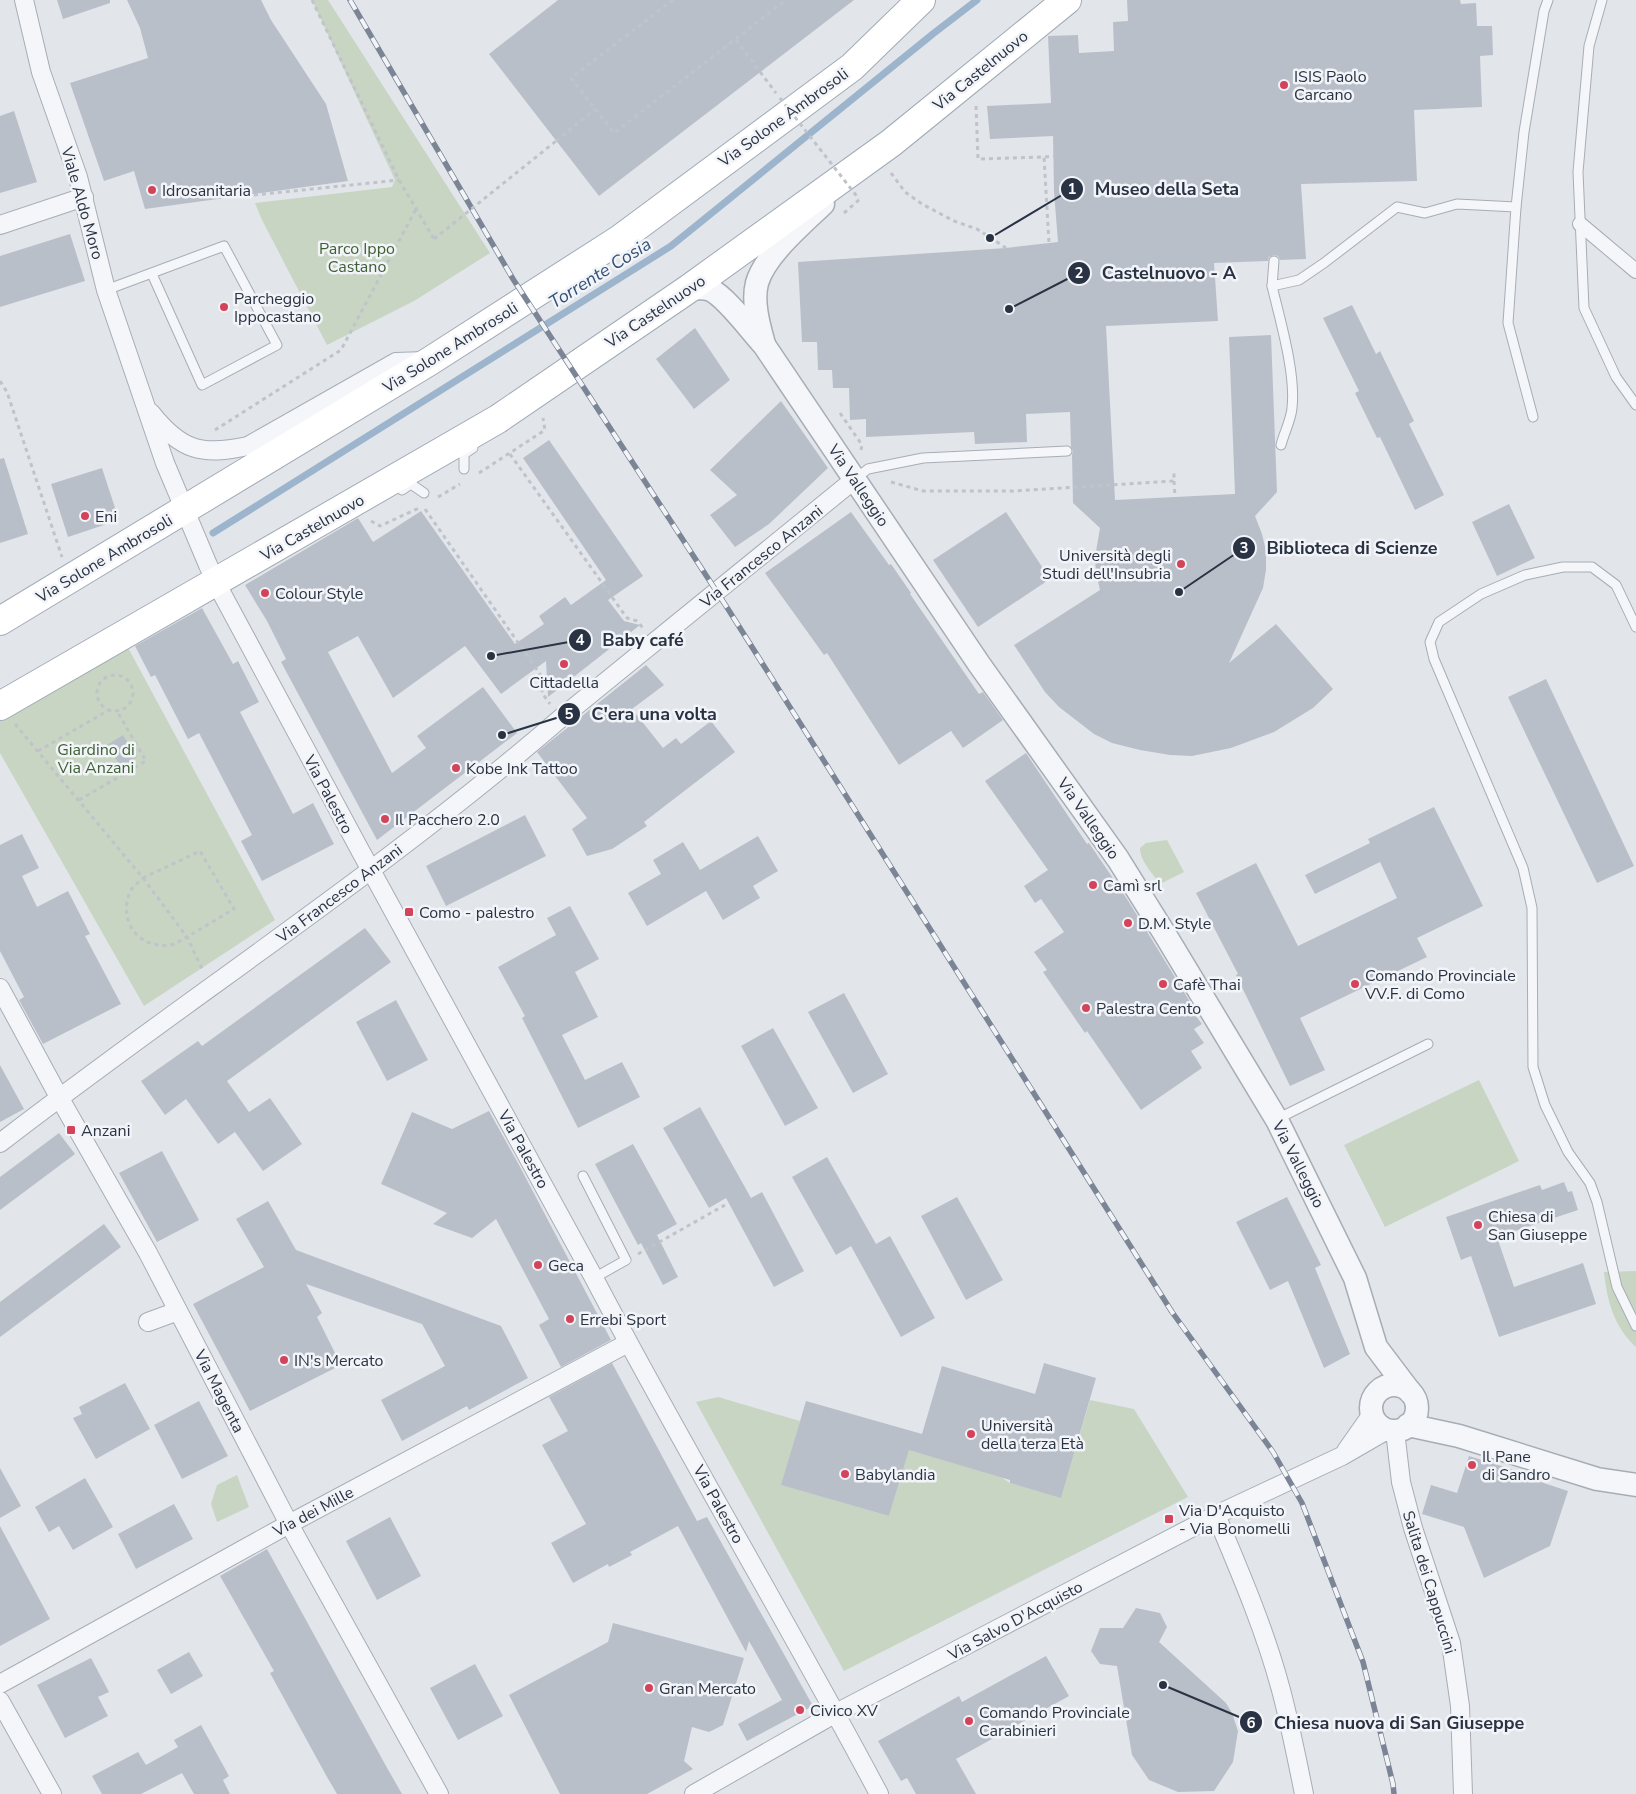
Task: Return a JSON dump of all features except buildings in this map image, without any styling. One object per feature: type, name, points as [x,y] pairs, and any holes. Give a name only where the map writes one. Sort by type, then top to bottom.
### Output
[{"type":"main road","name":"Via Solone Ambrosoli","points":[[0,620],[69,579],[188,518],[620,239],[852,67],[922,0]]},
{"type":"main road","name":"Via Castelnuovo","points":[[212,574],[385,492],[486,426],[687,290],[891,143],[1065,1]]},
{"type":"main road","points":[[0,706],[212,574]]},
{"type":"street","name":"Viale Aldo Moro","points":[[24,0],[41,72],[84,197],[106,290],[144,405],[188,518]]},
{"type":"street","name":"Via Valleggio","points":[[764,345],[758,321],[757,304],[757,285],[763,269],[793,232],[891,143]]},
{"type":"street","points":[[0,225],[84,197]]},
{"type":"street","points":[[1580,224],[1636,271]]},
{"type":"street","name":"Via Valleggio","points":[[687,290],[704,288],[712,291],[732,309],[764,345],[862,474],[979,664],[1118,859],[1277,1120],[1354,1278],[1376,1347],[1394,1414]]},
{"type":"street","name":"Viale Aldo Moro","points":[[144,405],[162,428],[185,445],[200,450],[214,451],[248,446],[396,362],[430,361]]},
{"type":"street","name":"Via Francesco Anzani","points":[[0,1143],[59,1097],[371,870],[522,752],[561,718],[862,474]]},
{"type":"street","name":"Via Palestro","points":[[188,518],[212,574],[371,870],[628,1343],[836,1714],[878,1794]]},
{"type":"street","name":"Via Magenta","points":[[0,988],[59,1097],[148,1252],[289,1524],[439,1794]]},
{"type":"street","points":[[148,1322],[178,1311]]},
{"type":"street","name":"Via dei Mille","points":[[0,1684],[289,1524],[628,1343]]},
{"type":"street","name":"Via Valleggio","points":[[1376,1347],[1394,1414]]},
{"type":"street","points":[[1394,1414],[1597,1479],[1636,1485]]},
{"type":"street","name":"Via Salvo D'Acquisto","points":[[694,1794],[712,1790],[836,1714],[1216,1516],[1342,1456],[1394,1414]]},
{"type":"street","name":"Salita dei Cappuccini","points":[[1394,1414],[1400,1482],[1413,1528],[1452,1643],[1460,1706],[1463,1794]]},
{"type":"street","points":[[1216,1516],[1266,1640],[1281,1689],[1304,1794]]},
{"type":"street","points":[[0,1701],[52,1794]]},
{"type":"lane","points":[[1533,417],[1508,323],[1516,208],[1524,132],[1544,11],[1548,0]]},
{"type":"lane","points":[[1602,0],[1589,46],[1578,172],[1584,308],[1616,377],[1636,405]]},
{"type":"lane","points":[[1272,286],[1299,280],[1397,208],[1425,213],[1457,204],[1516,208]]},
{"type":"lane","points":[[106,290],[224,246],[278,344],[202,384],[152,274]]},
{"type":"lane","points":[[1274,260],[1272,286],[1284,335],[1292,386],[1292,409],[1281,445]]},
{"type":"lane","points":[[464,468],[461,456],[484,441],[486,426]]},
{"type":"lane","points":[[862,474],[923,458],[1067,451]]},
{"type":"lane","points":[[385,492],[415,482],[424,493]]},
{"type":"lane","points":[[1636,627],[1616,585],[1592,567],[1563,567],[1525,575],[1481,594],[1439,622],[1430,642],[1434,659],[1523,868],[1532,908],[1533,1066],[1545,1105],[1568,1152],[1590,1183],[1597,1202],[1617,1286],[1636,1326]]},
{"type":"lane","points":[[1277,1120],[1428,1044]]},
{"type":"lane","points":[[583,1176],[626,1260],[594,1278]]},
{"type":"path","points":[[312,0],[400,180],[434,239],[595,109]]},
{"type":"path","points":[[673,0],[571,78],[614,133],[786,0]]},
{"type":"path","points":[[736,40],[860,199],[838,218]]},
{"type":"path","points":[[976,103],[978,158],[1054,156]]},
{"type":"path","points":[[1044,157],[1049,243]]},
{"type":"path","points":[[891,173],[905,192],[922,204],[954,221],[976,229],[1006,248]]},
{"type":"path","points":[[254,195],[400,180]]},
{"type":"path","points":[[200,450],[213,431],[341,350],[416,209]]},
{"type":"path","points":[[0,381],[6,392],[69,579]]},
{"type":"path","points":[[0,394],[6,392]]},
{"type":"path","points":[[834,406],[862,445],[860,459],[862,474],[923,491],[1013,491],[1174,480]]},
{"type":"path","points":[[510,454],[627,618],[637,621],[654,642]]},
{"type":"path","points":[[1174,472],[1175,497]]},
{"type":"path","points":[[423,506],[542,677],[542,693],[561,718]]},
{"type":"path","points":[[118,674],[130,681],[134,693],[128,706],[116,711],[109,710],[99,701],[97,688],[105,677],[118,674]]},
{"type":"path","points":[[0,706],[143,878],[187,936],[210,988]]},
{"type":"path","points":[[38,751],[109,710]]},
{"type":"path","points":[[79,800],[146,761],[116,711]]},
{"type":"path","points":[[200,851],[234,909],[172,945],[154,946],[139,938],[128,924],[125,907],[131,890],[143,878],[200,851]]},
{"type":"path","points":[[626,1260],[725,1205]]},
{"type":"green space","name":"Parco Ippo Castano","points":[[312,0],[328,0],[490,253],[414,301],[327,345],[255,203],[392,187],[395,180]]},
{"type":"green space","name":"Giardino di Via Anzani","points":[[126,644],[275,920],[144,1006],[0,753],[0,717]]},
{"type":"green space","points":[[1167,840],[1184,872],[1160,884],[1144,862],[1140,848],[1146,843]]},
{"type":"green space","points":[[1479,1080],[1519,1161],[1385,1227],[1344,1145]]},
{"type":"green space","points":[[1636,1271],[1636,1347],[1622,1331],[1613,1313],[1607,1293],[1604,1272]]},
{"type":"green space","points":[[718,1397],[800,1421],[782,1485],[889,1516],[909,1449],[1001,1477],[1010,1483],[1061,1497],[1090,1400],[1134,1409],[1188,1497],[844,1671],[696,1402]]},
{"type":"green space","points":[[237,1475],[249,1507],[217,1522],[211,1504],[217,1485]]},
{"type":"waterway","name":"Torrente Cosia","points":[[213,533],[671,246],[977,0]]},
{"type":"railway","points":[[350,0],[513,279],[728,609],[1172,1312],[1273,1452],[1302,1503],[1363,1662],[1394,1794]]},
{"type":"place","name":"ISIS Paolo Carcano","points":[[1284,85]]},
{"type":"place","name":"Idrosanitaria","points":[[152,190]]},
{"type":"place","name":"Museo della Seta","points":[[990,238]]},
{"type":"place","name":"Parcheggio Ippocastano","points":[[224,307]]},
{"type":"place","name":"Castelnuovo - A","points":[[1009,309]]},
{"type":"place","name":"Eni","points":[[85,516]]},
{"type":"place","name":"Università degli Studi dell'Insubria","points":[[1181,564]]},
{"type":"place","name":"Biblioteca di Scienze","points":[[1179,592]]},
{"type":"place","name":"Colour Style","points":[[265,593]]},
{"type":"place","name":"Baby café","points":[[491,656]]},
{"type":"place","name":"Cittadella","points":[[564,664]]},
{"type":"place","name":"C'era una volta","points":[[502,735]]},
{"type":"place","name":"Kobe Ink Tattoo","points":[[456,768]]},
{"type":"place","name":"Il Pacchero 2.0","points":[[385,819]]},
{"type":"place","name":"Camì srl","points":[[1093,885]]},
{"type":"place","name":"Como - palestro","points":[[409,912]]},
{"type":"place","name":"D.M. Style","points":[[1128,923]]},
{"type":"place","name":"Cafè Thai","points":[[1163,984]]},
{"type":"place","name":"Comando Provinciale VV.F. di Como","points":[[1355,984]]},
{"type":"place","name":"Palestra Cento","points":[[1086,1008]]},
{"type":"place","name":"Anzani","points":[[71,1130]]},
{"type":"place","name":"Chiesa di San Giuseppe","points":[[1478,1225]]},
{"type":"place","name":"Geca","points":[[538,1265]]},
{"type":"place","name":"Errebi Sport","points":[[570,1319]]},
{"type":"place","name":"IN's Mercato","points":[[284,1360]]},
{"type":"place","name":"Università della terza Età","points":[[971,1434]]},
{"type":"place","name":"Il Pane di Sandro","points":[[1472,1465]]},
{"type":"place","name":"Babylandia","points":[[845,1474]]},
{"type":"place","name":"Via D'Acquisto - Via Bonomelli","points":[[1169,1519]]},
{"type":"place","name":"Chiesa nuova di San Giuseppe","points":[[1163,1685]]},
{"type":"place","name":"Gran Mercato","points":[[649,1688]]},
{"type":"place","name":"Civico XV","points":[[800,1710]]},
{"type":"place","name":"Comando Provinciale Carabinieri","points":[[969,1721]]}]
